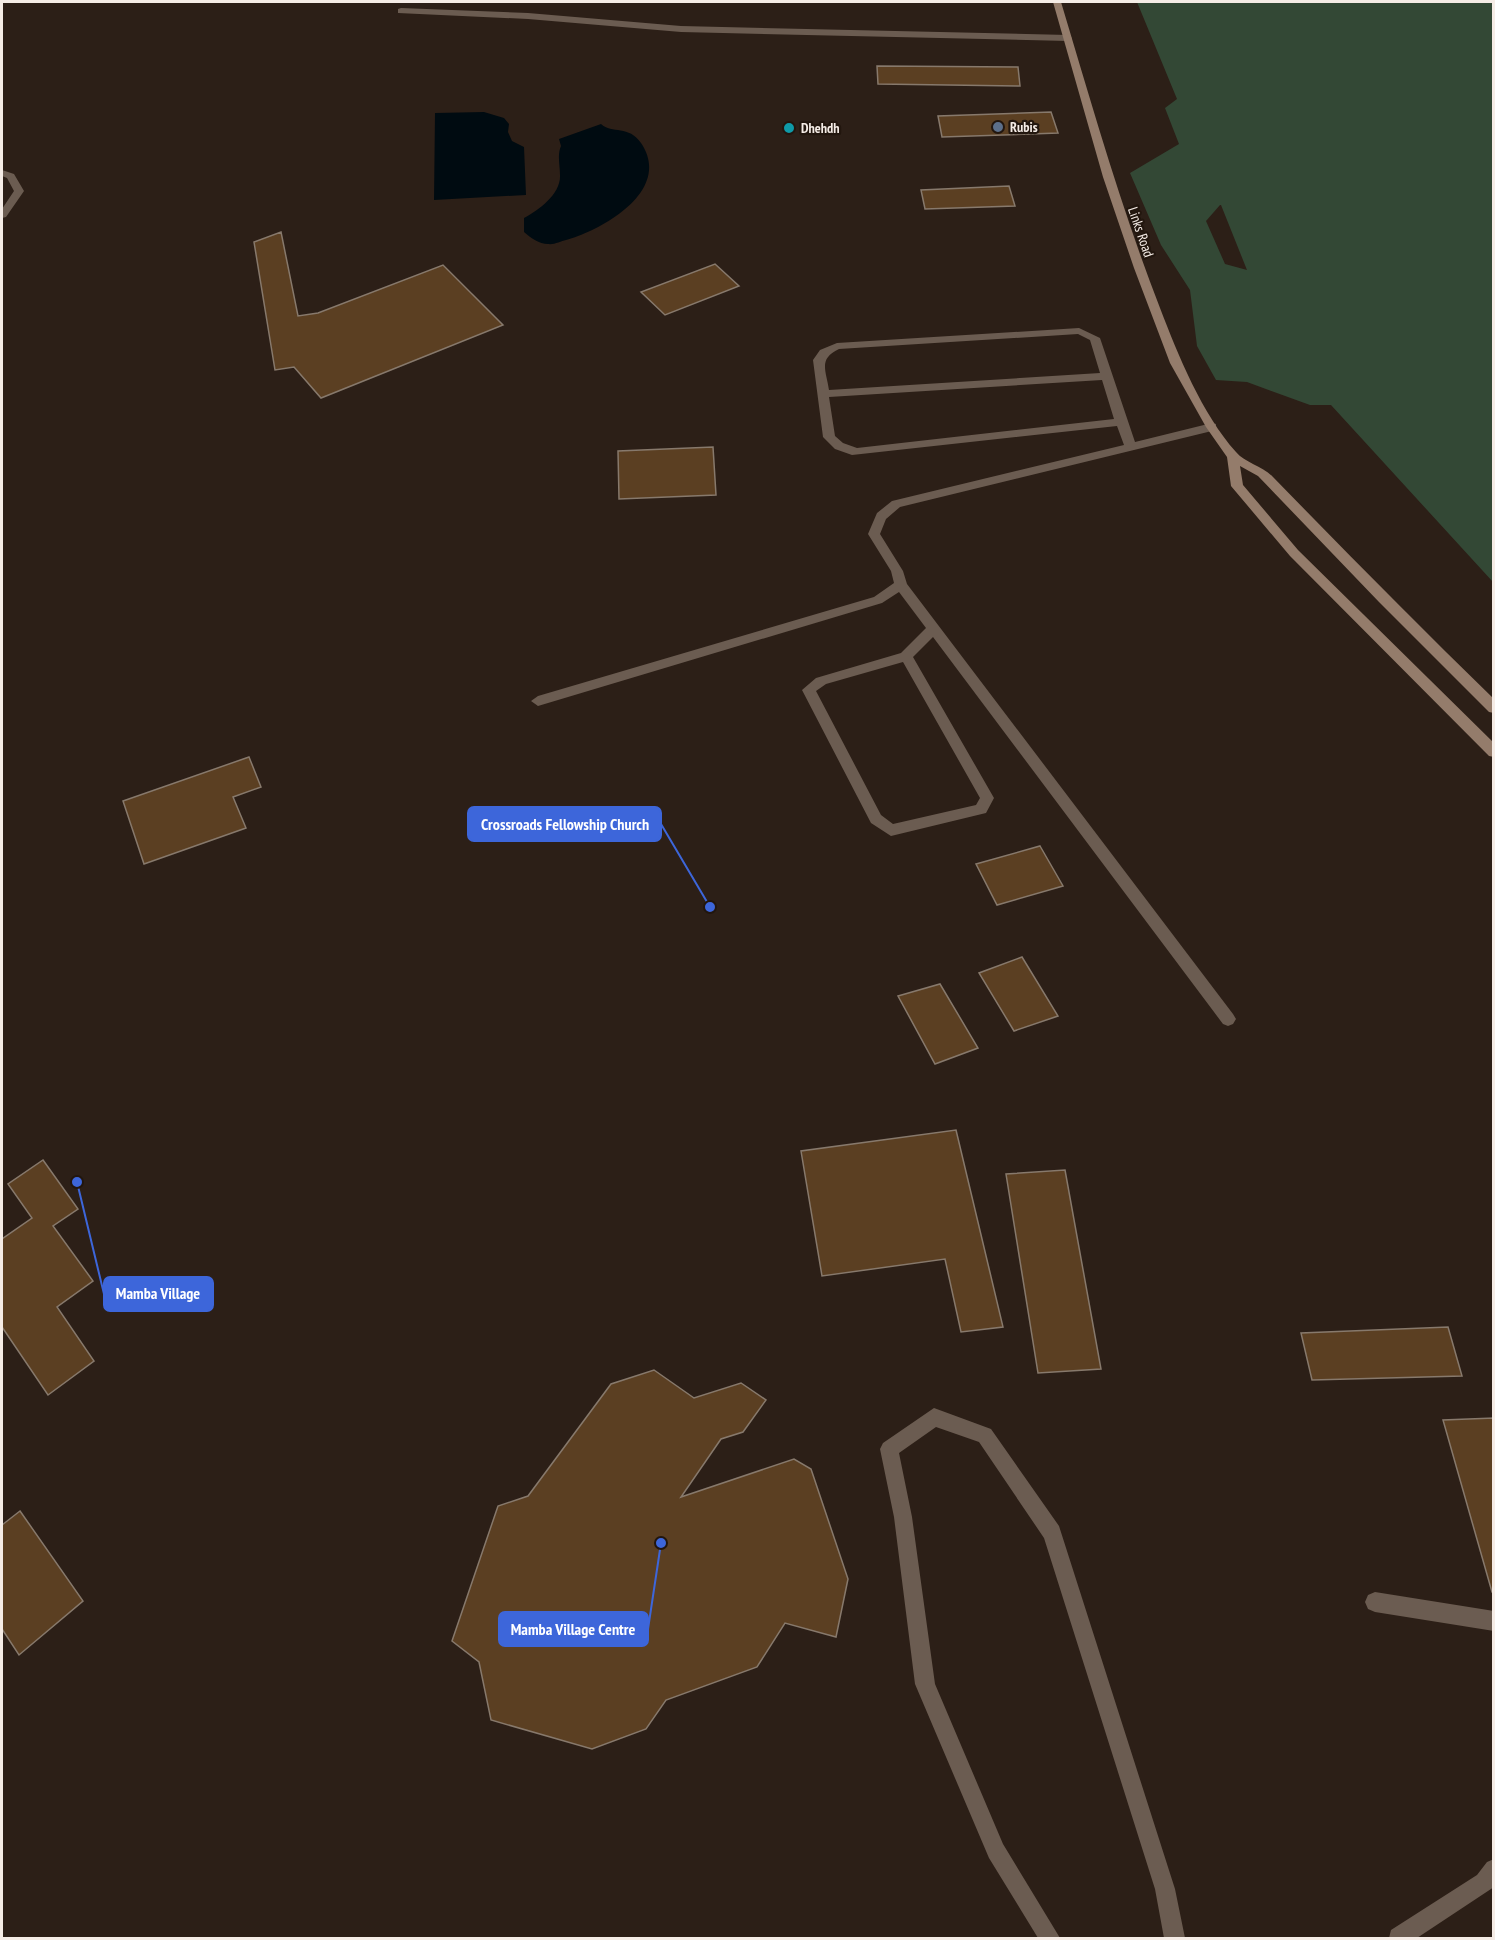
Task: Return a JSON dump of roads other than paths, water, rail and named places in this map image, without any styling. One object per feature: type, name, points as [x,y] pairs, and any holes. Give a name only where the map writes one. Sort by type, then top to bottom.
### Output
[{"type":"main road","name":"Links Road","points":[[1057,2],[1108,177],[1139,268],[1176,363],[1212,427],[1233,457]]},
{"type":"main road","points":[[1233,457],[1262,473],[1383,599],[1494,708]]},
{"type":"main road","points":[[1233,457],[1237,486],[1294,553],[1494,752]]},
{"type":"street","points":[[401,10],[550,17],[681,28],[1068,38]]},
{"type":"street","points":[[2,173],[11,176],[19,191],[2,214]]},
{"type":"street","points":[[1120,422],[856,452],[839,446],[829,437],[819,360],[824,352],[837,346],[1078,331],[1095,338],[1120,422],[1131,447]]},
{"type":"street","points":[[823,394],[1106,375]]},
{"type":"street","points":[[1212,427],[896,504],[884,512],[876,522],[874,534],[897,571],[901,585],[933,629],[1228,1019]]},
{"type":"street","points":[[538,701],[878,600],[901,585]]},
{"type":"street","points":[[906,656],[987,798],[981,809],[891,830],[876,819],[809,690],[821,681],[906,656],[933,629]]},
{"type":"street","points":[[1050,1938],[996,1851],[925,1684],[903,1517],[889,1449],[934,1417],[985,1435],[1052,1533],[1165,1889],[1175,1938]]},
{"type":"street","points":[[1375,1602],[1494,1621]]},
{"type":"street","points":[[1400,1938],[1484,1882],[1494,1869]]},
{"type":"place","name":"Rubis","points":[[998,127]]},
{"type":"place","name":"Dhehdh","points":[[789,128]]},
{"type":"place","name":"Crossroads Fellowship Church","points":[[710,907]]},
{"type":"place","name":"Mamba Village","points":[[77,1182]]},
{"type":"place","name":"Mamba Village Centre","points":[[661,1543]]}]
